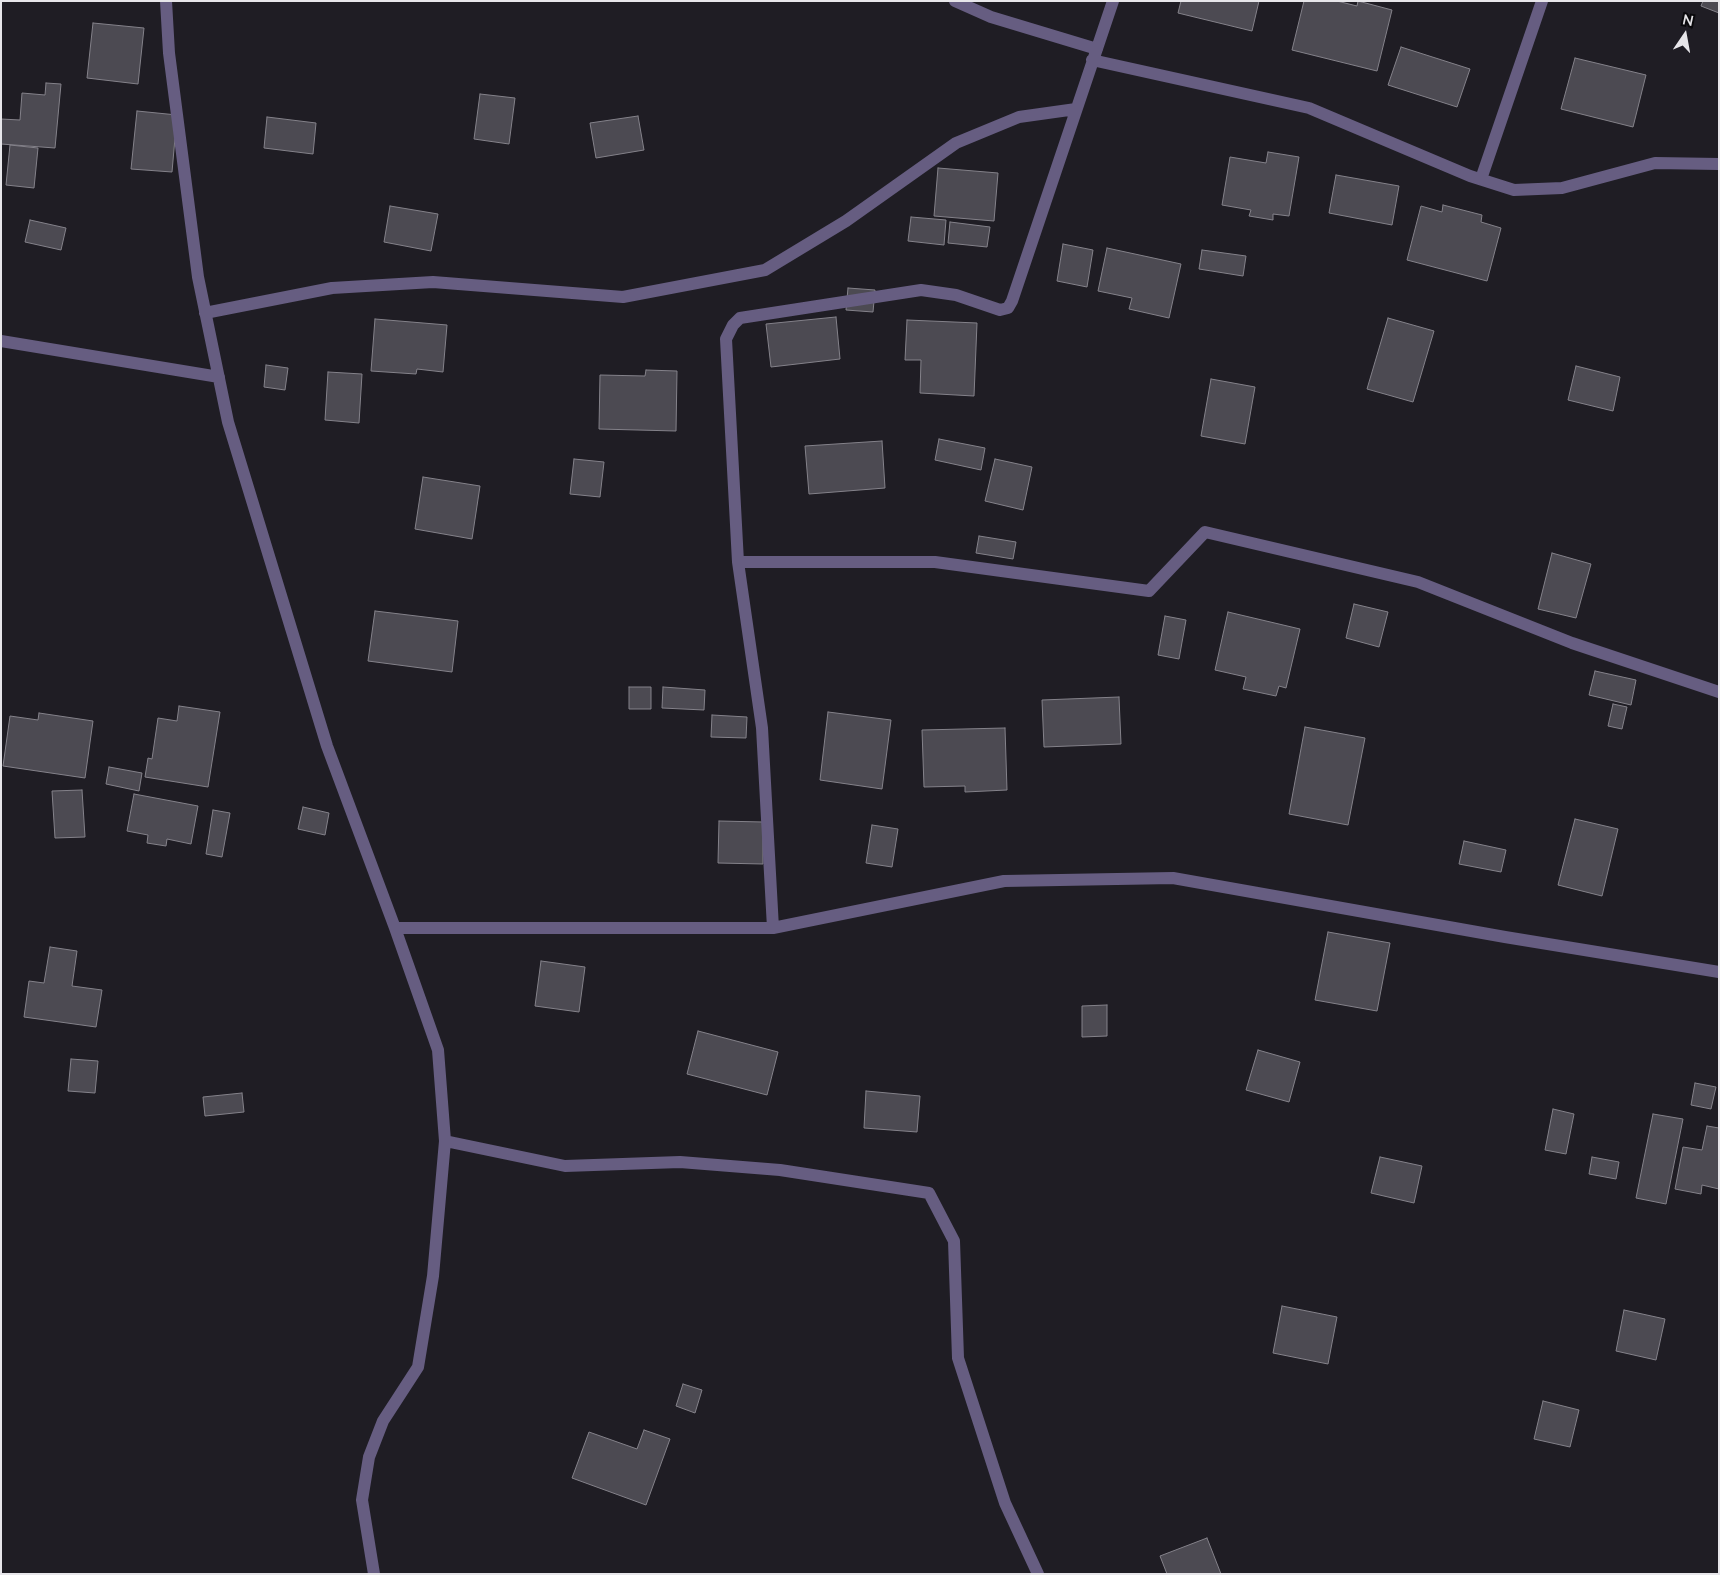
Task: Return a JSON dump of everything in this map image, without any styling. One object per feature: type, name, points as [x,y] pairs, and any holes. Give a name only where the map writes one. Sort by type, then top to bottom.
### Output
[{"type":"street","points":[[166,1],[169,53],[198,277],[228,422],[327,746],[438,1050],[445,1141],[433,1276],[418,1367],[383,1421],[369,1457],[362,1500],[374,1574]]},
{"type":"street","points":[[955,1],[991,17],[1094,55],[1309,108],[1481,179],[1514,190],[1562,188],[1654,163],[1719,164]]},
{"type":"street","points":[[773,928],[762,728],[738,562],[726,339],[733,325],[740,318],[921,290],[956,295],[1000,310],[1008,308],[1012,301],[1112,1]]},
{"type":"street","points":[[1481,179],[1542,1]]},
{"type":"street","points":[[205,313],[332,288],[434,282],[623,297],[765,270],[846,222],[956,143],[1019,117],[1076,109]]},
{"type":"street","points":[[1,341],[219,376]]},
{"type":"street","points":[[738,562],[935,562],[1149,591],[1205,532],[1418,582],[1572,644],[1719,692]]},
{"type":"street","points":[[395,928],[773,928],[1004,881],[1173,878],[1505,937],[1719,972]]},
{"type":"street","points":[[445,1141],[565,1166],[680,1162],[780,1170],[929,1193],[954,1241],[958,1358],[1005,1503],[1038,1574]]},
{"type":"building","points":[[1181,1],[1259,1],[1252,31],[1178,13]]},
{"type":"building","points":[[1304,1],[1337,1],[1357,6],[1358,1],[1392,10],[1377,71],[1292,50]]},
{"type":"building","points":[[1703,1],[1719,1],[1719,13],[1701,6]]},
{"type":"building","points":[[93,23],[144,28],[138,84],[87,78]]},
{"type":"building","points":[[1401,47],[1470,69],[1457,107],[1388,85]]},
{"type":"building","points":[[1575,58],[1646,75],[1633,127],[1561,109]]},
{"type":"building","points":[[46,83],[61,84],[55,148],[1,144],[1,119],[20,120],[22,93],[45,95]]},
{"type":"building","points":[[480,94],[515,98],[509,144],[474,139]]},
{"type":"building","points":[[137,111],[177,115],[172,172],[131,169]]},
{"type":"building","points":[[638,116],[644,150],[596,158],[590,123]]},
{"type":"building","points":[[267,117],[316,123],[313,154],[264,148]]},
{"type":"building","points":[[10,145],[38,148],[34,188],[6,185]]},
{"type":"building","points":[[1268,152],[1299,157],[1289,216],[1273,214],[1273,220],[1249,216],[1251,210],[1222,205],[1230,157],[1266,163]]},
{"type":"building","points":[[938,168],[998,173],[994,221],[934,216]]},
{"type":"building","points":[[1336,175],[1399,186],[1392,225],[1329,213]]},
{"type":"building","points":[[1443,205],[1482,215],[1481,222],[1501,228],[1487,281],[1407,260],[1421,206],[1442,212]]},
{"type":"building","points":[[390,206],[438,214],[431,251],[384,242]]},
{"type":"building","points":[[911,217],[946,220],[944,245],[908,241]]},
{"type":"building","points":[[30,220],[66,228],[61,250],[25,242]]},
{"type":"building","points":[[950,222],[990,227],[987,247],[948,243]]},
{"type":"building","points":[[1063,244],[1093,250],[1087,287],[1057,281]]},
{"type":"building","points":[[1107,248],[1181,264],[1169,318],[1129,309],[1132,298],[1098,291]]},
{"type":"building","points":[[1202,250],[1246,256],[1243,276],[1199,269]]},
{"type":"building","points":[[848,288],[875,290],[873,312],[846,310]]},
{"type":"building","points":[[836,317],[840,359],[771,367],[766,324]]},
{"type":"building","points":[[1388,318],[1434,331],[1413,402],[1367,389]]},
{"type":"building","points":[[375,319],[447,325],[443,372],[417,369],[416,374],[371,371]]},
{"type":"building","points":[[907,320],[977,323],[974,396],[920,393],[921,360],[905,360]]},
{"type":"building","points":[[266,365],[288,368],[285,390],[264,387]]},
{"type":"building","points":[[1576,366],[1620,377],[1613,411],[1568,400]]},
{"type":"building","points":[[646,370],[677,371],[676,431],[599,429],[600,375],[645,376]]},
{"type":"building","points":[[328,372],[362,374],[359,423],[325,420]]},
{"type":"building","points":[[1211,379],[1255,387],[1245,444],[1201,436]]},
{"type":"building","points":[[939,439],[985,448],[981,470],[935,460]]},
{"type":"building","points":[[882,441],[885,488],[809,494],[805,446]]},
{"type":"building","points":[[574,459],[604,462],[600,497],[570,494]]},
{"type":"building","points":[[995,459],[1032,467],[1023,510],[985,501]]},
{"type":"building","points":[[423,477],[480,486],[472,539],[415,529]]},
{"type":"building","points":[[979,536],[1016,542],[1013,559],[976,553]]},
{"type":"building","points":[[1552,553],[1591,564],[1576,618],[1538,609]]},
{"type":"building","points":[[1354,604],[1388,612],[1379,647],[1346,638]]},
{"type":"building","points":[[375,611],[458,621],[452,672],[368,661]]},
{"type":"building","points":[[1228,612],[1300,629],[1286,688],[1279,686],[1276,696],[1243,689],[1246,677],[1215,670]]},
{"type":"building","points":[[1165,616],[1186,620],[1179,659],[1158,655]]},
{"type":"building","points":[[1595,671],[1636,680],[1631,705],[1589,695]]},
{"type":"building","points":[[629,687],[651,687],[651,709],[629,709]]},
{"type":"building","points":[[663,687],[705,690],[704,710],[662,708]]},
{"type":"building","points":[[1119,697],[1121,744],[1044,747],[1042,700]]},
{"type":"building","points":[[1613,704],[1627,707],[1622,729],[1608,726]]},
{"type":"building","points":[[179,706],[220,712],[208,787],[145,777],[148,758],[152,759],[158,718],[177,721]]},
{"type":"building","points":[[828,712],[891,720],[882,789],[820,780]]},
{"type":"building","points":[[39,713],[93,721],[85,778],[3,766],[10,716],[38,720]]},
{"type":"building","points":[[712,715],[747,717],[746,738],[711,737]]},
{"type":"building","points":[[1305,727],[1365,738],[1348,825],[1289,814]]},
{"type":"building","points":[[1005,728],[1007,790],[965,792],[965,786],[924,787],[922,730]]},
{"type":"building","points":[[109,767],[142,773],[139,791],[106,784]]},
{"type":"building","points":[[82,790],[85,837],[55,838],[52,791]]},
{"type":"building","points":[[134,794],[198,806],[191,844],[167,839],[166,846],[147,843],[148,835],[127,831]]},
{"type":"building","points":[[303,807],[329,813],[325,835],[298,829]]},
{"type":"building","points":[[213,810],[230,813],[222,857],[206,854]]},
{"type":"building","points":[[1575,819],[1618,829],[1602,896],[1558,885]]},
{"type":"building","points":[[719,821],[763,822],[763,864],[718,863]]},
{"type":"building","points":[[872,825],[898,829],[892,867],[866,863]]},
{"type":"building","points":[[1464,841],[1506,850],[1501,872],[1459,864]]},
{"type":"building","points":[[1328,932],[1390,943],[1377,1011],[1315,1000]]},
{"type":"building","points":[[50,947],[77,951],[72,986],[102,990],[96,1027],[24,1017],[29,981],[44,983]]},
{"type":"building","points":[[541,961],[585,967],[579,1012],[535,1006]]},
{"type":"building","points":[[1107,1005],[1107,1036],[1082,1037],[1082,1006]]},
{"type":"building","points":[[698,1031],[778,1052],[767,1095],[687,1074]]},
{"type":"building","points":[[1258,1050],[1300,1062],[1289,1102],[1246,1090]]},
{"type":"building","points":[[71,1059],[98,1061],[95,1093],[68,1091]]},
{"type":"building","points":[[1695,1083],[1716,1087],[1711,1109],[1691,1105]]},
{"type":"building","points":[[866,1091],[920,1096],[917,1132],[864,1128]]},
{"type":"building","points":[[242,1093],[244,1112],[205,1116],[203,1097]]},
{"type":"building","points":[[1553,1109],[1574,1114],[1566,1154],[1545,1150]]},
{"type":"building","points":[[1653,1114],[1683,1119],[1666,1204],[1636,1198]]},
{"type":"building","points":[[1707,1126],[1719,1128],[1719,1189],[1702,1185],[1701,1194],[1675,1189],[1683,1147],[1702,1150]]},
{"type":"building","points":[[1380,1157],[1422,1166],[1414,1203],[1371,1193]]},
{"type":"building","points":[[1592,1157],[1619,1162],[1616,1179],[1589,1174]]},
{"type":"building","points":[[1282,1306],[1337,1317],[1328,1364],[1273,1353]]},
{"type":"building","points":[[1624,1310],[1665,1319],[1656,1360],[1616,1351]]},
{"type":"building","points":[[683,1384],[702,1390],[695,1413],[676,1406]]},
{"type":"building","points":[[1543,1401],[1579,1410],[1570,1447],[1534,1439]]},
{"type":"building","points":[[644,1430],[670,1439],[646,1505],[572,1478],[589,1432],[637,1449]]},
{"type":"building","points":[[1207,1538],[1221,1574],[1167,1574],[1160,1556]]}]
